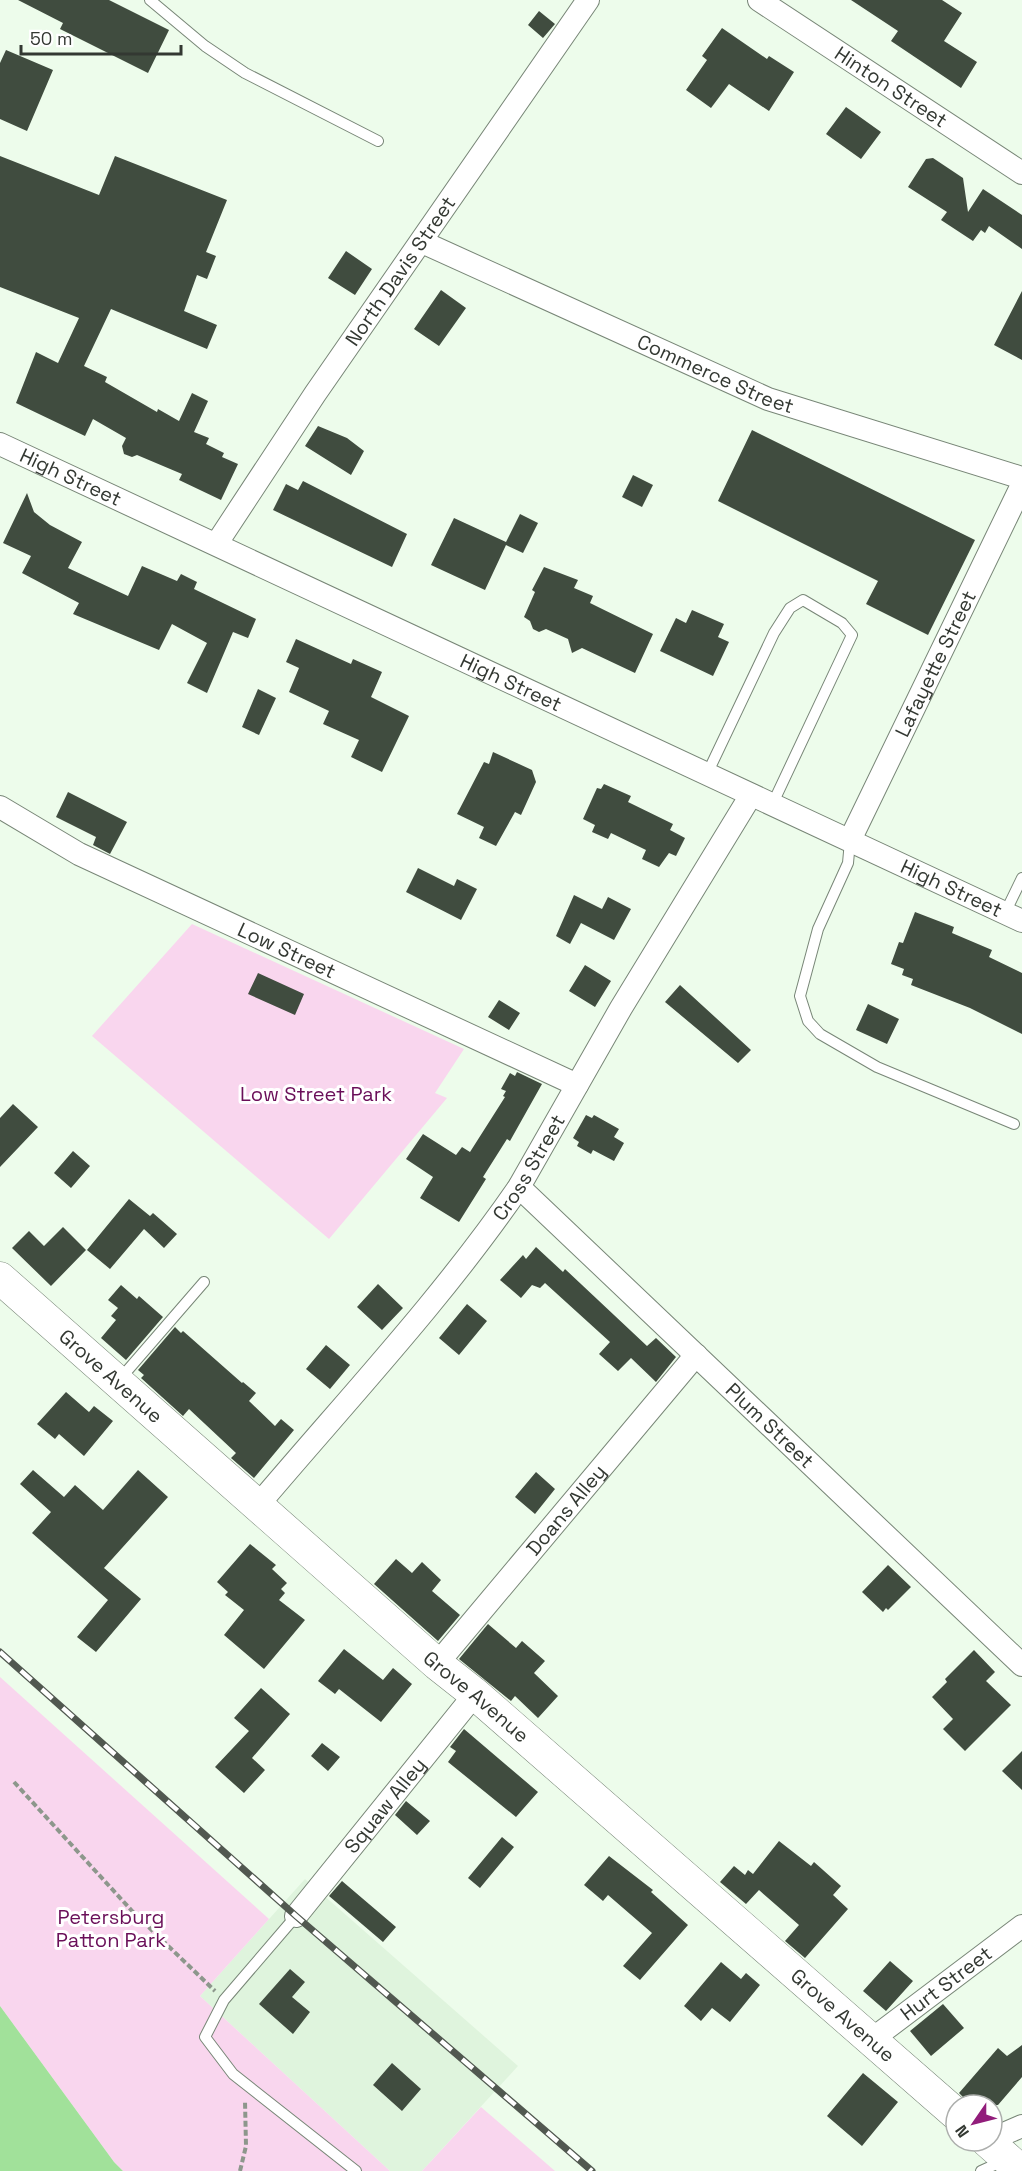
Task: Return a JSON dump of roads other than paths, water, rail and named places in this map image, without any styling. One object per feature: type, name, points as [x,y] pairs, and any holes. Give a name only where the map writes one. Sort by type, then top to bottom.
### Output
[{"type":"main road","name":"Grove Avenue","points":[[0,1278],[259,1504],[437,1664],[475,1694],[944,2104]]},
{"type":"street","name":"North Davis Street","points":[[217,543],[315,394],[588,0]]},
{"type":"street","name":"Hinton Street","points":[[759,0],[1022,173]]},
{"type":"street","name":"Commerce Street","points":[[422,242],[768,399],[1022,478]]},
{"type":"street","name":"High Street","points":[[0,444],[217,543],[1013,917]]},
{"type":"street","name":"Lafayette Street","points":[[850,840],[1014,524],[1022,485]]},
{"type":"street","name":"Cross Street","points":[[259,1504],[438,1292],[519,1187],[577,1085],[751,795]]},
{"type":"street","name":"Low Street","points":[[0,807],[79,854],[577,1085]]},
{"type":"street","name":"Plum Street","points":[[519,1187],[1022,1665]]},
{"type":"street","name":"Doans Alley","points":[[437,1664],[696,1354]]},
{"type":"street","name":"Squaw Alley","points":[[296,1916],[475,1694]]},
{"type":"street","name":"Hurt Street","points":[[871,2040],[1022,1926]]},
{"type":"street","points":[[998,2156],[1022,2126]]},
{"type":"lane","points":[[150,0],[245,73],[378,141]]},
{"type":"lane","points":[[706,774],[774,633],[790,608],[803,600],[842,623],[852,635],[772,805]]},
{"type":"lane","points":[[850,840],[848,863],[818,929],[800,996],[808,1021],[820,1034],[877,1066],[1014,1124]]},
{"type":"lane","points":[[1013,917],[1022,878]]},
{"type":"lane","points":[[118,1381],[204,1282]]},
{"type":"lane","points":[[296,1916],[224,2000],[205,2037],[233,2074],[356,2171]]},
{"type":"railway","points":[[0,1652],[296,1916],[592,2171]]},
{"type":"park label","name":"Low Street Park","points":[[316,1094]]},
{"type":"park label","name":"Petersburg Patton Park","points":[[111,1928]]}]
